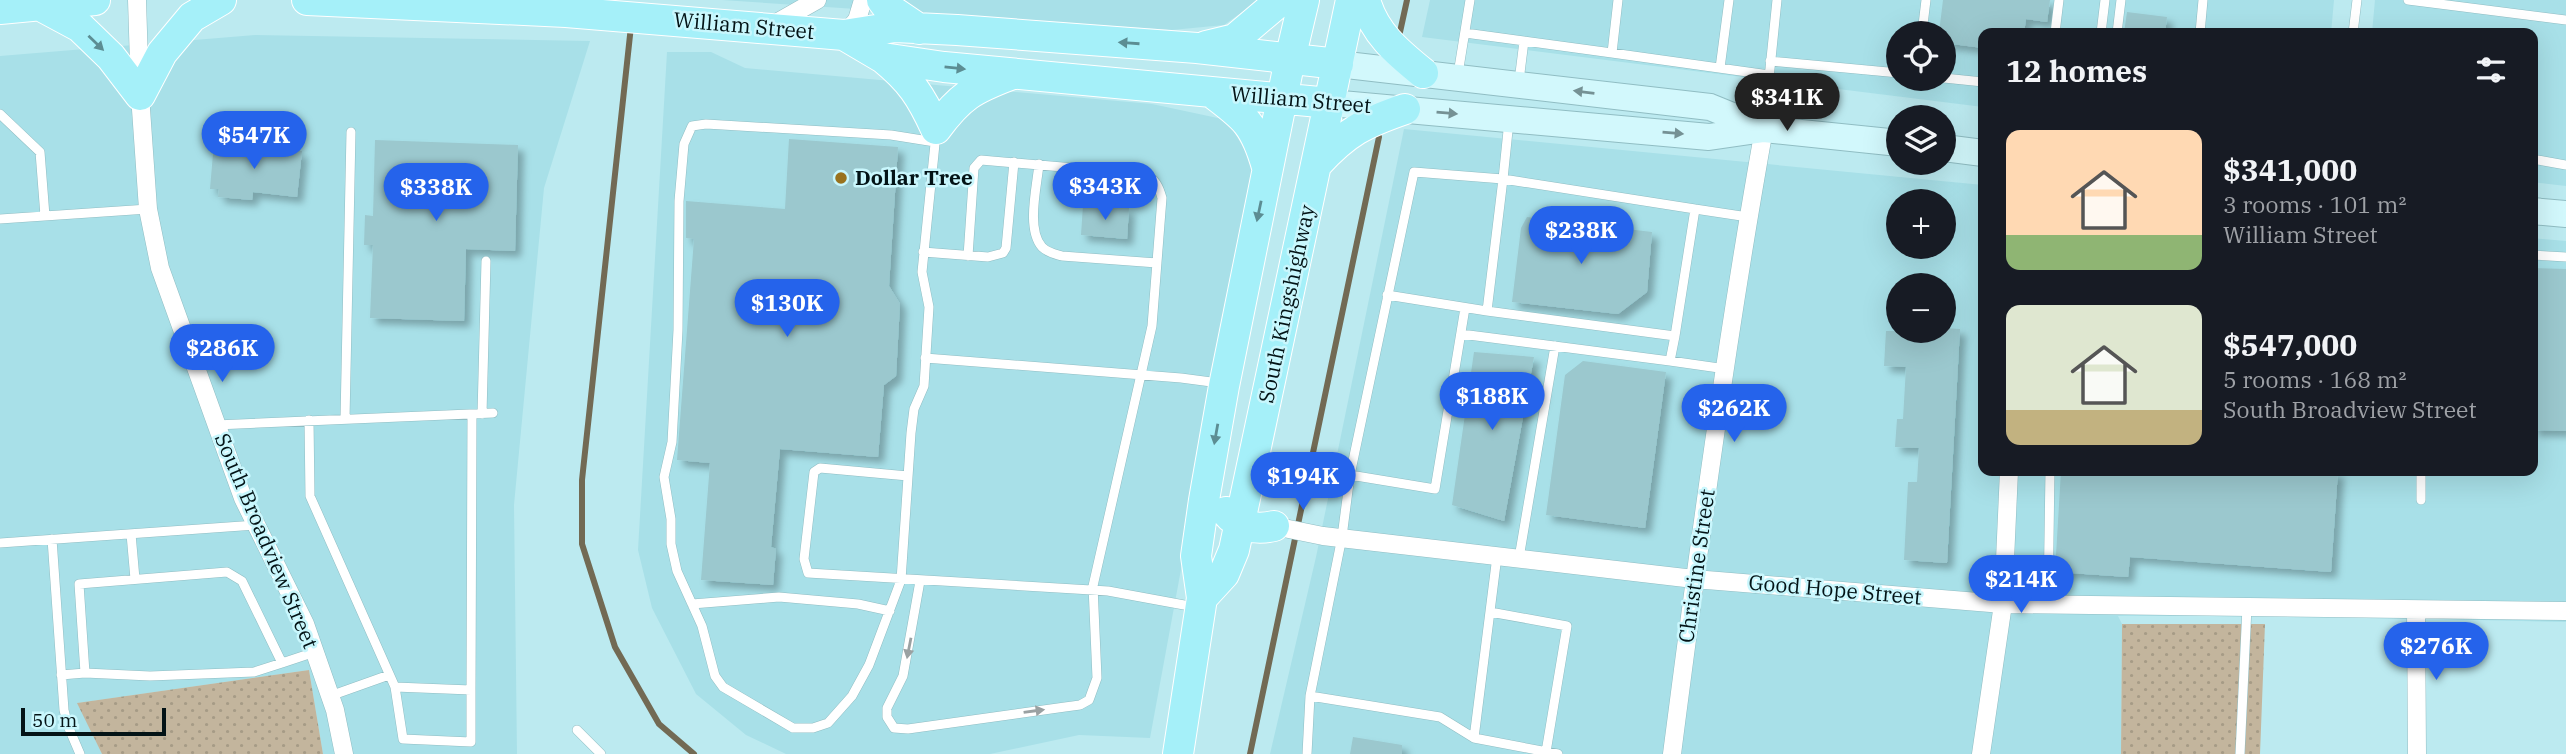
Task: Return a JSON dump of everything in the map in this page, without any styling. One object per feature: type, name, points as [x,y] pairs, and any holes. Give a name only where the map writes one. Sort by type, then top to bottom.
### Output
[{"type":"main road","points":[[0,9],[95,0]]},
{"type":"main road","points":[[39,5],[80,27],[111,57],[140,95],[162,53],[192,17],[221,0]]},
{"type":"main road","name":"William Street","points":[[307,0],[566,12],[844,35],[895,27],[1197,48],[1710,107],[1764,129]]},
{"type":"main road","points":[[882,0],[888,8],[919,29]]},
{"type":"main road","points":[[1197,48],[1235,39],[1281,0]]},
{"type":"main road","points":[[1180,745],[1201,603],[1196,556],[1209,470],[1224,384],[1304,0]]},
{"type":"main road","name":"South Kingshighway","points":[[1201,603],[1224,573],[1234,550],[1351,0]]},
{"type":"main road","points":[[1366,0],[1377,29],[1423,73]]},
{"type":"main road","name":"William Street","points":[[844,35],[883,58],[1013,74],[1709,136],[1764,129],[1886,143]]},
{"type":"main road","points":[[883,58],[908,79],[925,103],[935,135]]},
{"type":"main road","points":[[935,135],[952,107],[975,88],[1013,74]]},
{"type":"main road","points":[[1211,92],[1243,115],[1258,137],[1268,170]]},
{"type":"main road","points":[[1317,164],[1339,140],[1369,121],[1405,109]]},
{"type":"main road","points":[[1956,150],[1978,152]]},
{"type":"main road","points":[[2538,212],[2566,214]]},
{"type":"main road","points":[[1209,470],[1219,503],[1229,516],[1240,525],[1266,528],[1274,526]]},
{"type":"main road","points":[[1249,484],[1263,515],[1274,526]]},
{"type":"street","name":"South Broadview Street","points":[[137,0],[148,209],[160,268],[243,498],[315,652],[330,696],[344,754]]},
{"type":"street","points":[[768,28],[817,0]]},
{"type":"street","points":[[844,35],[857,20],[863,0]]},
{"type":"street","name":"Christine Street","points":[[1672,754],[1694,579],[1748,217],[1764,129]]},
{"type":"street","points":[[1981,754],[2003,604],[2009,476]]},
{"type":"street","name":"Good Hope Street","points":[[1274,526],[1323,536],[1694,579],[2003,604],[2566,611]]},
{"type":"street","points":[[2416,610],[2417,754]]},
{"type":"lane","points":[[1457,76],[1470,0]]},
{"type":"lane","points":[[1612,53],[1619,0]]},
{"type":"lane","points":[[1720,68],[1729,0]]},
{"type":"lane","points":[[1764,129],[1777,0]]},
{"type":"lane","points":[[1923,21],[1926,0]]},
{"type":"lane","points":[[2056,28],[2059,0]]},
{"type":"lane","points":[[2102,28],[2105,0]]},
{"type":"lane","points":[[2118,28],[2121,0]]},
{"type":"lane","points":[[2354,28],[2357,0]]},
{"type":"lane","points":[[2408,0],[2566,20]]},
{"type":"lane","points":[[2200,28],[2203,1]]},
{"type":"lane","points":[[1465,33],[1769,75]]},
{"type":"lane","points":[[1518,84],[1524,41]]},
{"type":"lane","points":[[1770,61],[1886,72]]},
{"type":"lane","points":[[1956,79],[1978,81]]},
{"type":"lane","points":[[0,114],[40,152],[46,216]]},
{"type":"lane","points":[[1487,312],[1509,119]]},
{"type":"lane","points":[[706,124],[891,135],[935,135],[922,272],[929,307],[923,386],[914,409],[901,580],[869,665],[852,696],[828,723],[813,728],[793,728],[723,687],[715,676],[702,626],[677,571],[671,544],[671,519],[664,477],[672,442],[678,330],[679,201],[684,144],[692,126],[706,124]]},
{"type":"lane","points":[[345,419],[351,132]]},
{"type":"lane","points":[[920,581],[903,676],[887,708],[890,723],[899,729],[1080,705],[1089,700],[1097,678],[1093,590],[1152,326],[1162,198],[1160,189],[1150,176],[987,159],[976,164],[968,256]]},
{"type":"lane","points":[[2538,160],[2566,165]]},
{"type":"lane","points":[[923,252],[996,257],[1003,253],[1006,248],[1014,162]]},
{"type":"lane","points":[[1039,164],[1033,225],[1035,236],[1048,252],[1062,256],[1157,263]]},
{"type":"lane","points":[[1307,754],[1310,696],[1342,537],[1350,475],[1414,172],[1503,180],[1748,217]]},
{"type":"lane","points":[[0,219],[148,209]]},
{"type":"lane","points":[[1670,362],[1695,209]]},
{"type":"lane","points":[[2538,255],[2566,257]]},
{"type":"lane","points":[[309,420],[310,496],[395,687],[403,739],[471,742],[477,414],[486,261]]},
{"type":"lane","points":[[1387,295],[1487,312],[1675,336]]},
{"type":"lane","points":[[1350,475],[1434,489],[1465,308]]},
{"type":"lane","points":[[1461,334],[1726,369]]},
{"type":"lane","points":[[1519,558],[1555,346]]},
{"type":"lane","points":[[925,358],[1224,384]]},
{"type":"lane","points":[[216,425],[493,414]]},
{"type":"lane","points":[[908,476],[820,468],[814,472],[804,559],[808,573],[1093,590],[1201,603]]},
{"type":"lane","points":[[2048,604],[2050,476]]},
{"type":"lane","points":[[2421,476],[2421,500]]},
{"type":"lane","points":[[0,543],[256,525]]},
{"type":"lane","points":[[131,534],[135,579]]},
{"type":"lane","points":[[52,539],[61,674],[68,726],[80,754]]},
{"type":"lane","points":[[1474,738],[1497,556]]},
{"type":"lane","points":[[85,673],[79,583],[227,572],[242,581],[282,663]]},
{"type":"lane","points":[[691,604],[779,597],[858,604],[890,611]]},
{"type":"lane","points":[[2240,754],[2247,607]]},
{"type":"lane","points":[[1490,612],[1566,626],[1546,752]]},
{"type":"lane","points":[[61,674],[150,676],[254,672],[315,652]]},
{"type":"lane","points":[[330,696],[389,675]]},
{"type":"lane","points":[[395,687],[471,690]]},
{"type":"lane","points":[[1310,696],[1440,717],[1474,738],[1558,754]]},
{"type":"lane","points":[[577,730],[601,754]]},
{"type":"shaded area","points":[[722,0],[1259,0],[1224,25],[1172,30]]},
{"type":"shaded area","points":[[1430,0],[2334,0],[2331,28],[1978,28],[1978,106],[1422,37]]},
{"type":"shaded area","points":[[2375,0],[2566,0],[2566,186],[2538,183],[2538,28],[2372,28]]},
{"type":"shaded area","points":[[255,35],[590,41],[544,188],[514,505],[517,754],[323,754],[309,670],[78,703],[102,754],[0,754],[0,56]]},
{"type":"shaded area","points":[[667,52],[711,52],[745,68],[1152,104],[1227,120],[1255,167],[1150,738],[1079,735],[990,754],[786,754],[746,735],[696,694],[652,608],[638,550]]},
{"type":"shaded area","points":[[1404,129],[1978,185],[1978,476],[2538,476],[2538,239],[2566,241],[2566,622],[2265,615],[2118,616],[2122,624],[2121,754],[1270,754],[1316,557]]},
{"type":"shaded area","points":[[2122,624],[2265,624],[2260,754],[2121,754]]},
{"type":"shaded area","points":[[309,670],[323,754],[102,754],[77,703]]},
{"type":"building","points":[[1943,0],[2050,0],[2047,22],[2026,19],[2025,28],[1978,28],[1978,47],[1956,45],[1956,21],[1940,21]]},
{"type":"building","points":[[2127,12],[2167,17],[2166,28],[2125,28]]},
{"type":"building","points":[[789,139],[898,147],[889,286],[900,304],[896,376],[884,385],[878,457],[780,449],[771,547],[776,549],[773,585],[701,580],[710,463],[677,460],[694,239],[686,238],[686,201],[785,209]]},
{"type":"building","points":[[375,140],[518,145],[515,251],[466,249],[464,321],[370,318],[373,245],[364,245],[365,215],[373,216]]},
{"type":"building","points":[[214,142],[302,151],[297,197],[253,192],[252,200],[218,197],[219,189],[210,189]]},
{"type":"building","points":[[1083,205],[1129,208],[1127,239],[1081,235]]},
{"type":"building","points":[[1527,217],[1652,232],[1647,292],[1618,314],[1512,302],[1521,228]]},
{"type":"building","points":[[2538,268],[2566,269],[2566,431],[2538,430]]},
{"type":"building","points":[[1956,329],[1960,329],[1947,563],[1904,560],[1908,482],[1917,482],[1919,448],[1895,447],[1897,419],[1903,419],[1906,367],[1884,366],[1886,331],[1886,343],[1956,343]]},
{"type":"building","points":[[1474,352],[1534,357],[1504,521],[1452,505]]},
{"type":"building","points":[[1583,361],[1666,372],[1645,528],[1546,515],[1565,375]]},
{"type":"building","points":[[2061,476],[2338,476],[2331,572],[2130,557],[2128,577],[2055,572]]},
{"type":"building","points":[[1353,737],[1402,745],[1402,754],[1350,754]]},
{"type":"waterway","points":[[1400,32],[1407,0]]},
{"type":"waterway","points":[[631,26],[582,480],[582,544],[615,647],[659,724],[694,754]]},
{"type":"waterway","points":[[1250,754],[1379,137]]},
{"type":"place","name":"Dollar Tree","points":[[841,178]]}]
